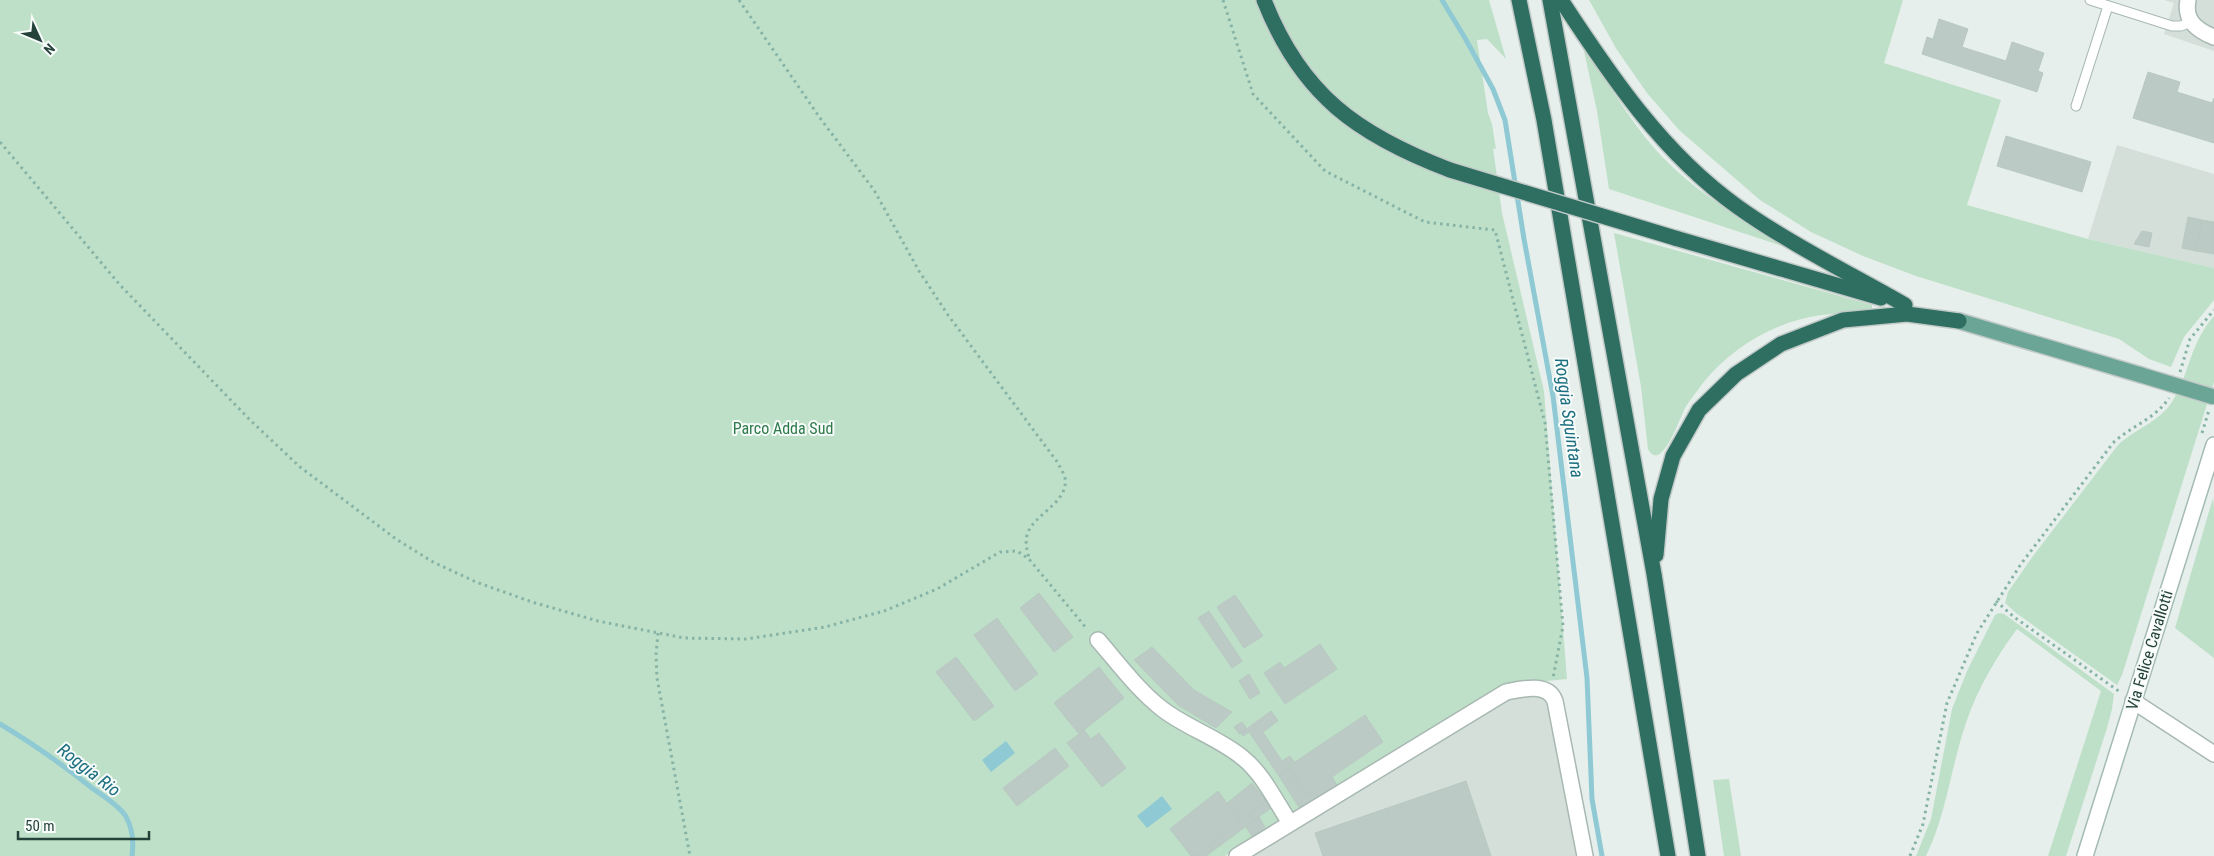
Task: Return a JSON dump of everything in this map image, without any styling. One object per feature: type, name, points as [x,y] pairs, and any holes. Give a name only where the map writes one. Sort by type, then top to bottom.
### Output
[{"type":"highway","points":[[1264,0],[1272,20],[1296,61],[1329,102],[1365,130],[1408,154],[1450,170],[1959,321]]},
{"type":"highway","points":[[1519,0],[1546,130],[1668,856]]},
{"type":"highway","points":[[1550,0],[1654,574],[1698,856]]},
{"type":"highway","points":[[1561,0],[1592,48],[1633,103],[1685,162],[1737,206],[1905,305]]},
{"type":"highway","points":[[1654,574],[1661,499],[1673,456],[1699,410],[1736,374],[1781,344],[1843,320],[1907,314],[1959,321]]},
{"type":"main road","points":[[1959,321],[2214,397]]},
{"type":"street","points":[[2188,0],[2187,10],[2191,22],[2204,33],[2214,37]]},
{"type":"street","name":"Via Felice Cavallotti","points":[[2085,856],[2214,445]]},
{"type":"street","points":[[1098,640],[1158,706],[1173,718],[1227,746],[1244,758],[1260,776],[1290,823]]},
{"type":"street","points":[[1237,856],[1506,692],[1525,688],[1539,688],[1550,693],[1555,701],[1585,856]]},
{"type":"street","points":[[2133,701],[2214,754]]},
{"type":"lane","points":[[2090,0],[2172,26],[2181,26],[2191,22]]},
{"type":"lane","points":[[2076,106],[2108,6]]},
{"type":"path","points":[[739,0],[820,118],[874,190],[919,271],[948,316],[1058,464],[1065,478],[1063,490],[1027,534],[1026,545],[1029,559]]},
{"type":"path","points":[[1223,0],[1253,94],[1325,171],[1425,222],[1495,230],[1544,423],[1563,626],[1550,693]]},
{"type":"path","points":[[0,142],[120,285],[250,420],[300,467],[396,539],[433,562],[476,582],[532,602],[598,621],[684,638],[746,639],[826,627],[884,611],[937,589],[1000,552],[1017,551],[1029,559],[1098,640]]},
{"type":"path","points":[[2179,378],[2190,340],[2214,310]]},
{"type":"path","points":[[1910,856],[1923,824],[1947,703],[1977,633],[2021,564],[2113,443],[2121,435],[2160,410],[2172,392]]},
{"type":"path","points":[[1996,601],[2014,617],[2133,701]]},
{"type":"path","points":[[658,633],[656,655],[657,678],[690,856]]},
{"type":"shaded area","points":[[2164,0],[2214,0],[2214,51],[2164,34],[2174,3]]},
{"type":"shaded area","points":[[2117,145],[2214,174],[2214,268],[2088,239]]},
{"type":"shaded area","points":[[1506,692],[1550,693],[1585,856],[1237,856]]},
{"type":"green space","name":"Parco Adda Sud","points":[[0,0],[1489,0],[1506,59],[1487,39],[1477,40],[1488,113],[1492,124],[1496,149],[1493,148],[1502,213],[1544,391],[1567,679],[1508,685],[1225,856],[0,856]]},
{"type":"green space","points":[[1589,0],[1903,0],[1884,63],[2001,100],[1967,205],[2088,239],[2214,268],[2214,300],[2184,337],[2171,367],[2149,359],[2119,339],[1916,276],[1863,256],[1811,232],[1760,200],[1679,130],[1647,93],[1617,50]]},
{"type":"green space","points":[[1582,42],[1635,124],[1670,164],[1702,192],[1791,249],[1609,189],[1597,111]]},
{"type":"green space","points":[[1614,233],[1872,305],[1872,312],[1828,314],[1805,318],[1772,330],[1741,347],[1727,358],[1703,383],[1685,408],[1670,442],[1659,455],[1653,455],[1648,449],[1641,387]]},
{"type":"green space","points":[[2214,316],[2214,382],[2122,675],[2117,685],[2016,613],[2005,603],[2008,592],[2033,556],[2118,445],[2167,409],[2178,391],[2200,337]]},
{"type":"green space","points":[[2213,498],[2214,509],[2214,658],[2175,628]]},
{"type":"green space","points":[[1999,613],[2004,614],[2114,694],[2107,728],[2066,856],[2048,856],[2101,691],[2017,629],[1982,684],[1967,720],[1933,840],[1926,856],[1916,856],[1931,819],[1952,709],[1967,671],[1995,615]]},
{"type":"green space","points":[[1729,779],[1741,856],[1724,856],[1713,780]]},
{"type":"water","points":[[1006,741],[1015,753],[991,772],[982,760]]},
{"type":"water","points":[[1162,796],[1172,809],[1147,828],[1137,816]]},
{"type":"building","points":[[1939,19],[1968,29],[1962,47],[2006,61],[2012,42],[2044,53],[2038,71],[2043,73],[2037,92],[1922,54],[1927,37],[1933,39]]},
{"type":"building","points":[[2148,72],[2180,82],[2177,92],[2212,103],[2214,98],[2214,143],[2133,118]]},
{"type":"building","points":[[2006,136],[2091,162],[2082,192],[1997,166]]},
{"type":"building","points":[[2188,217],[2202,220],[2196,251],[2182,248]]},
{"type":"building","points":[[2202,220],[2214,222],[2214,254],[2196,251]]},
{"type":"building","points":[[2142,231],[2152,233],[2149,247],[2134,244]]},
{"type":"building","points":[[1039,593],[1073,637],[1054,652],[1020,608]]},
{"type":"building","points":[[1235,595],[1263,636],[1244,648],[1217,607]]},
{"type":"building","points":[[1209,611],[1242,661],[1232,668],[1198,618]]},
{"type":"building","points":[[997,618],[1038,674],[1015,691],[974,635]]},
{"type":"building","points":[[1320,644],[1337,669],[1285,704],[1268,679]]},
{"type":"building","points":[[1152,647],[1194,690],[1232,712],[1216,728],[1178,705],[1134,660]]},
{"type":"building","points":[[956,657],[994,706],[974,721],[936,672]]},
{"type":"building","points":[[1280,662],[1284,668],[1268,679],[1264,673]]},
{"type":"building","points":[[1099,667],[1124,698],[1079,734],[1054,703]]},
{"type":"building","points":[[1249,674],[1260,693],[1250,699],[1239,681]]},
{"type":"building","points":[[1271,711],[1278,721],[1263,732],[1282,761],[1285,759],[1290,769],[1279,776],[1249,732],[1243,736],[1241,733]]},
{"type":"building","points":[[1365,715],[1383,742],[1332,777],[1337,785],[1318,797],[1314,790],[1307,795],[1289,766]]},
{"type":"building","points":[[1242,722],[1247,729],[1239,734],[1234,727]]},
{"type":"building","points":[[1084,730],[1091,739],[1099,733],[1126,768],[1102,787],[1067,743]]},
{"type":"building","points":[[1055,748],[1069,766],[1017,806],[1003,788]]},
{"type":"building","points":[[1290,756],[1295,763],[1289,766],[1285,759]]},
{"type":"building","points":[[1290,769],[1297,779],[1286,787],[1279,776]]},
{"type":"building","points":[[1297,779],[1307,795],[1314,790],[1318,797],[1300,809],[1286,787]]},
{"type":"building","points":[[1466,781],[1491,856],[1323,856],[1315,833]]},
{"type":"building","points":[[1252,783],[1266,801],[1240,821],[1227,803]]},
{"type":"building","points":[[1218,791],[1240,821],[1196,856],[1191,856],[1170,829]]},
{"type":"building","points":[[1266,801],[1271,808],[1206,856],[1196,856]]},
{"type":"building","points":[[1259,817],[1265,827],[1252,836],[1246,827]]},
{"type":"waterway","name":"Roggia Squintana","points":[[1442,0],[1493,89],[1505,120],[1524,239],[1553,396],[1587,678],[1592,799],[1602,856]]},
{"type":"waterway","name":"Roggia Rio","points":[[0,724],[47,754],[118,807],[128,820],[131,830],[133,840],[132,856]]}]
